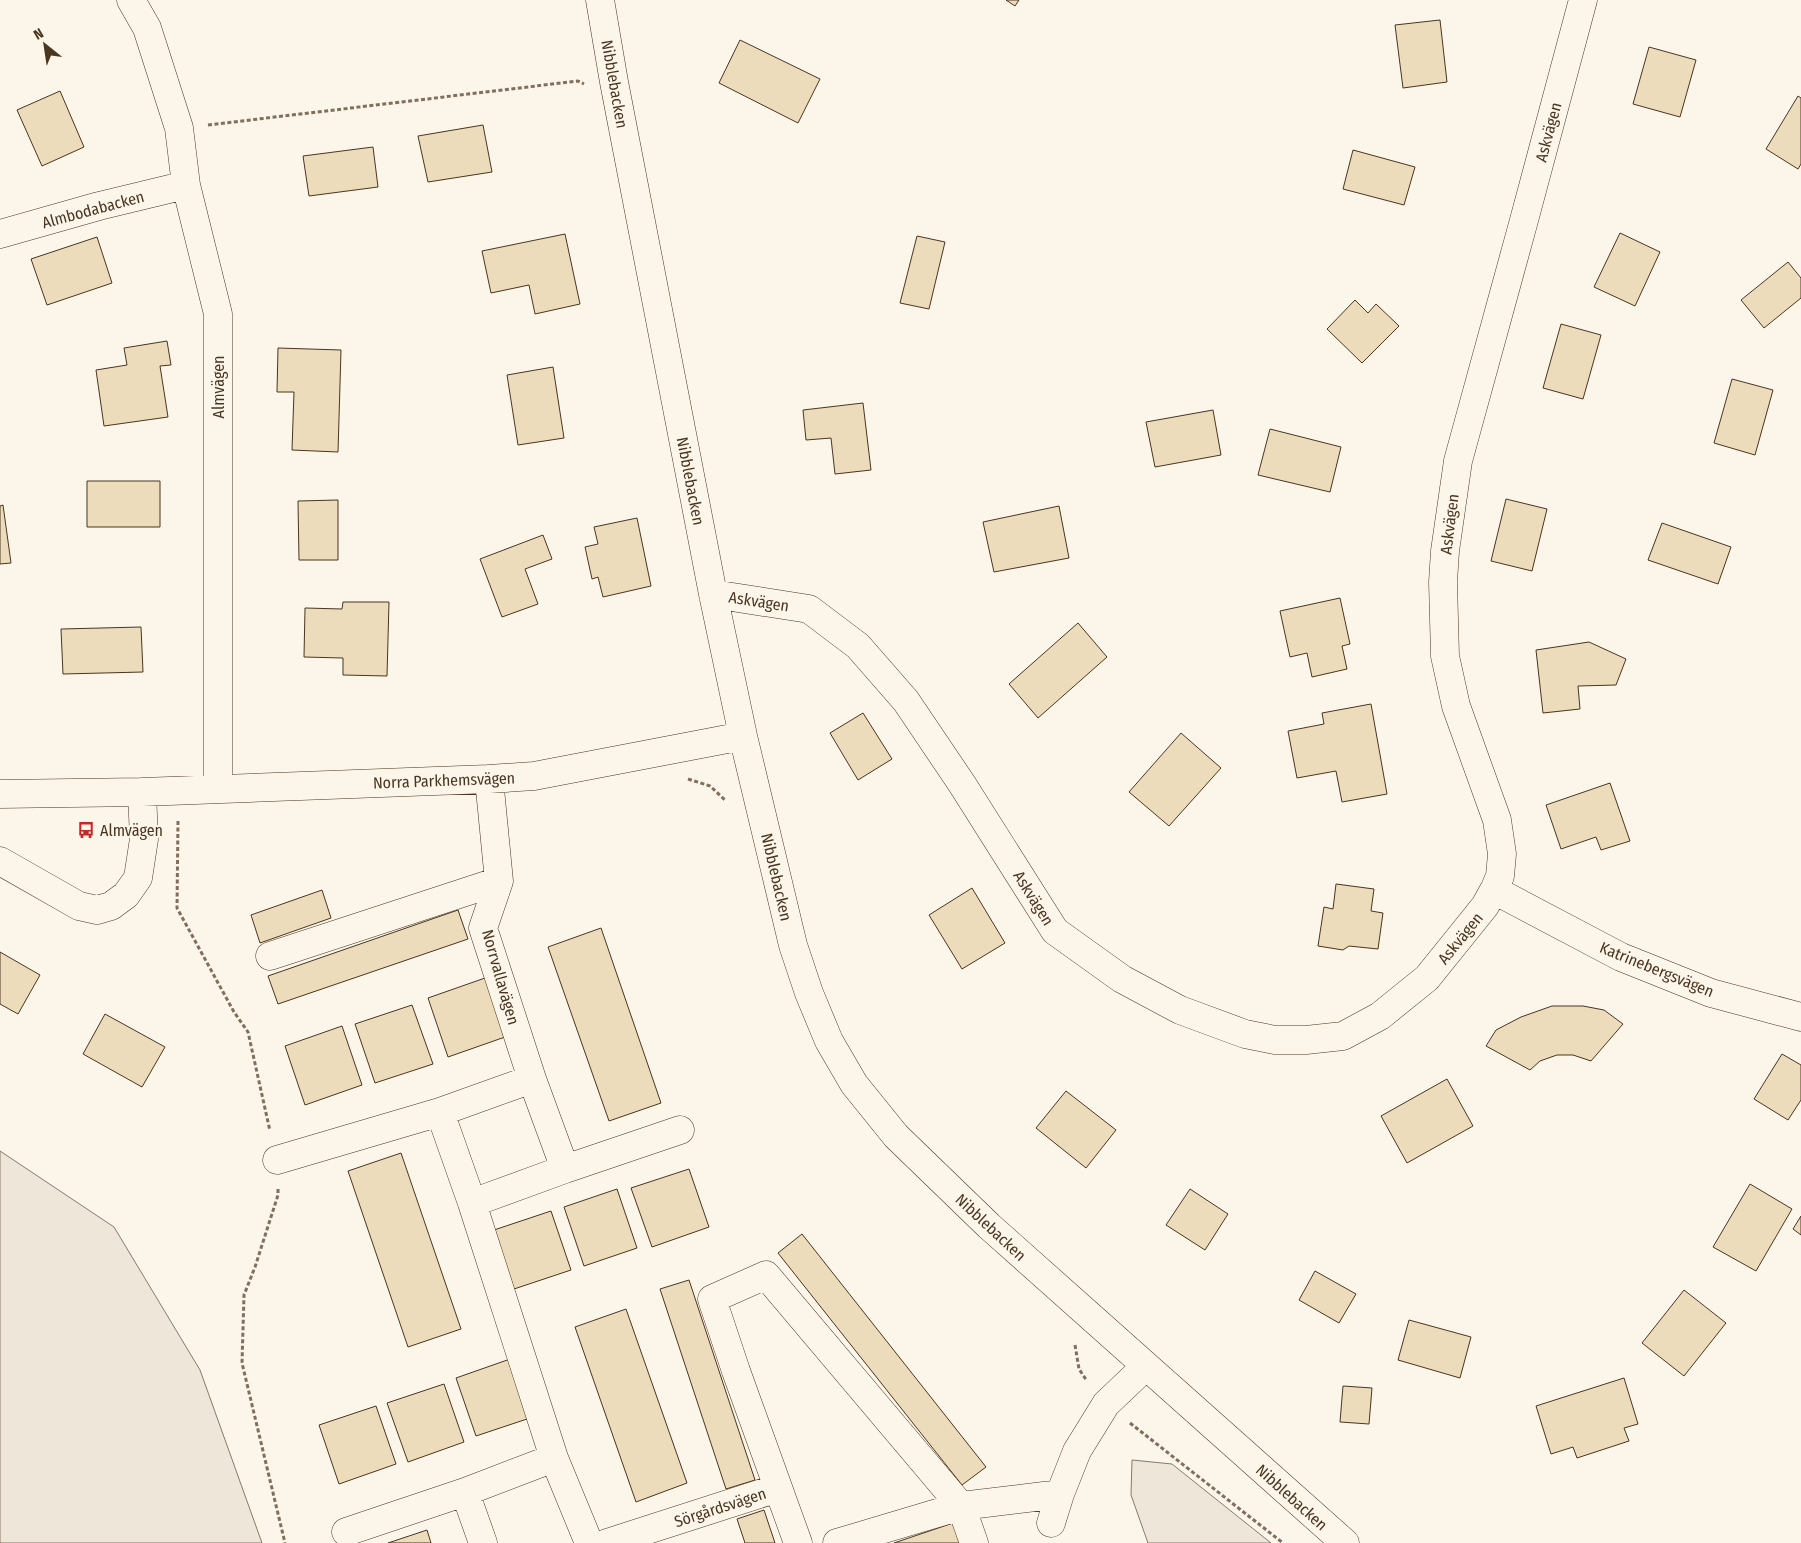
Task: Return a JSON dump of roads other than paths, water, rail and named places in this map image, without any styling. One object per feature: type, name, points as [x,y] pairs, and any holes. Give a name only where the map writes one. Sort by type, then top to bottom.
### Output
[{"type":"street","name":"Almvägen","points":[[131,0],[146,28],[180,128],[186,185],[218,314],[218,788]]},
{"type":"street","name":"Nibblebacken","points":[[600,0],[614,82],[713,594],[743,736],[793,944],[809,993],[828,1041],[854,1084],[896,1136],[960,1199],[1345,1543]]},
{"type":"street","name":"Askvägen","points":[[713,594],[809,609],[858,646],[906,701],[962,784],[1054,930],[1122,979],[1189,1014],[1245,1034],[1275,1040],[1306,1040],[1343,1036],[1380,1016],[1427,978],[1486,906],[1500,876],[1502,854],[1497,820],[1456,706],[1445,656],[1443,582],[1445,551],[1458,461],[1524,224],[1583,0]]},
{"type":"street","name":"Almbodabacken","points":[[0,234],[99,206],[186,185]]},
{"type":"street","name":"Norra Parkhemsvägen","points":[[0,794],[178,791],[534,776],[743,736]]},
{"type":"street","name":"Norrvallavägen","points":[[489,779],[499,881],[483,928],[532,1079],[565,1169]]},
{"type":"street","points":[[0,861],[79,906],[97,910],[111,906],[126,895],[138,878],[144,839],[142,792]]},
{"type":"street","points":[[270,956],[499,881]]},
{"type":"street","name":"Katrinebergsvägen","points":[[1494,890],[1621,957],[1711,993],[1801,1017]]},
{"type":"street","points":[[277,1160],[440,1112],[532,1079]]},
{"type":"street","points":[[440,1112],[472,1203],[554,1458],[589,1543]]},
{"type":"street","points":[[472,1203],[680,1130]]},
{"type":"street","points":[[778,1488],[712,1299],[766,1275],[961,1506],[974,1543]]},
{"type":"street","points":[[1051,1523],[1077,1451],[1106,1404],[1146,1366]]},
{"type":"street","points":[[346,1532],[465,1492],[554,1458]]},
{"type":"street","name":"Sörgårdsvägen","points":[[607,1543],[778,1488],[798,1543]]},
{"type":"street","points":[[465,1492],[484,1543]]},
{"type":"street","points":[[837,1543],[961,1506],[1060,1494]]},
{"type":"place","name":"Almvägen","points":[[86,830]]}]
